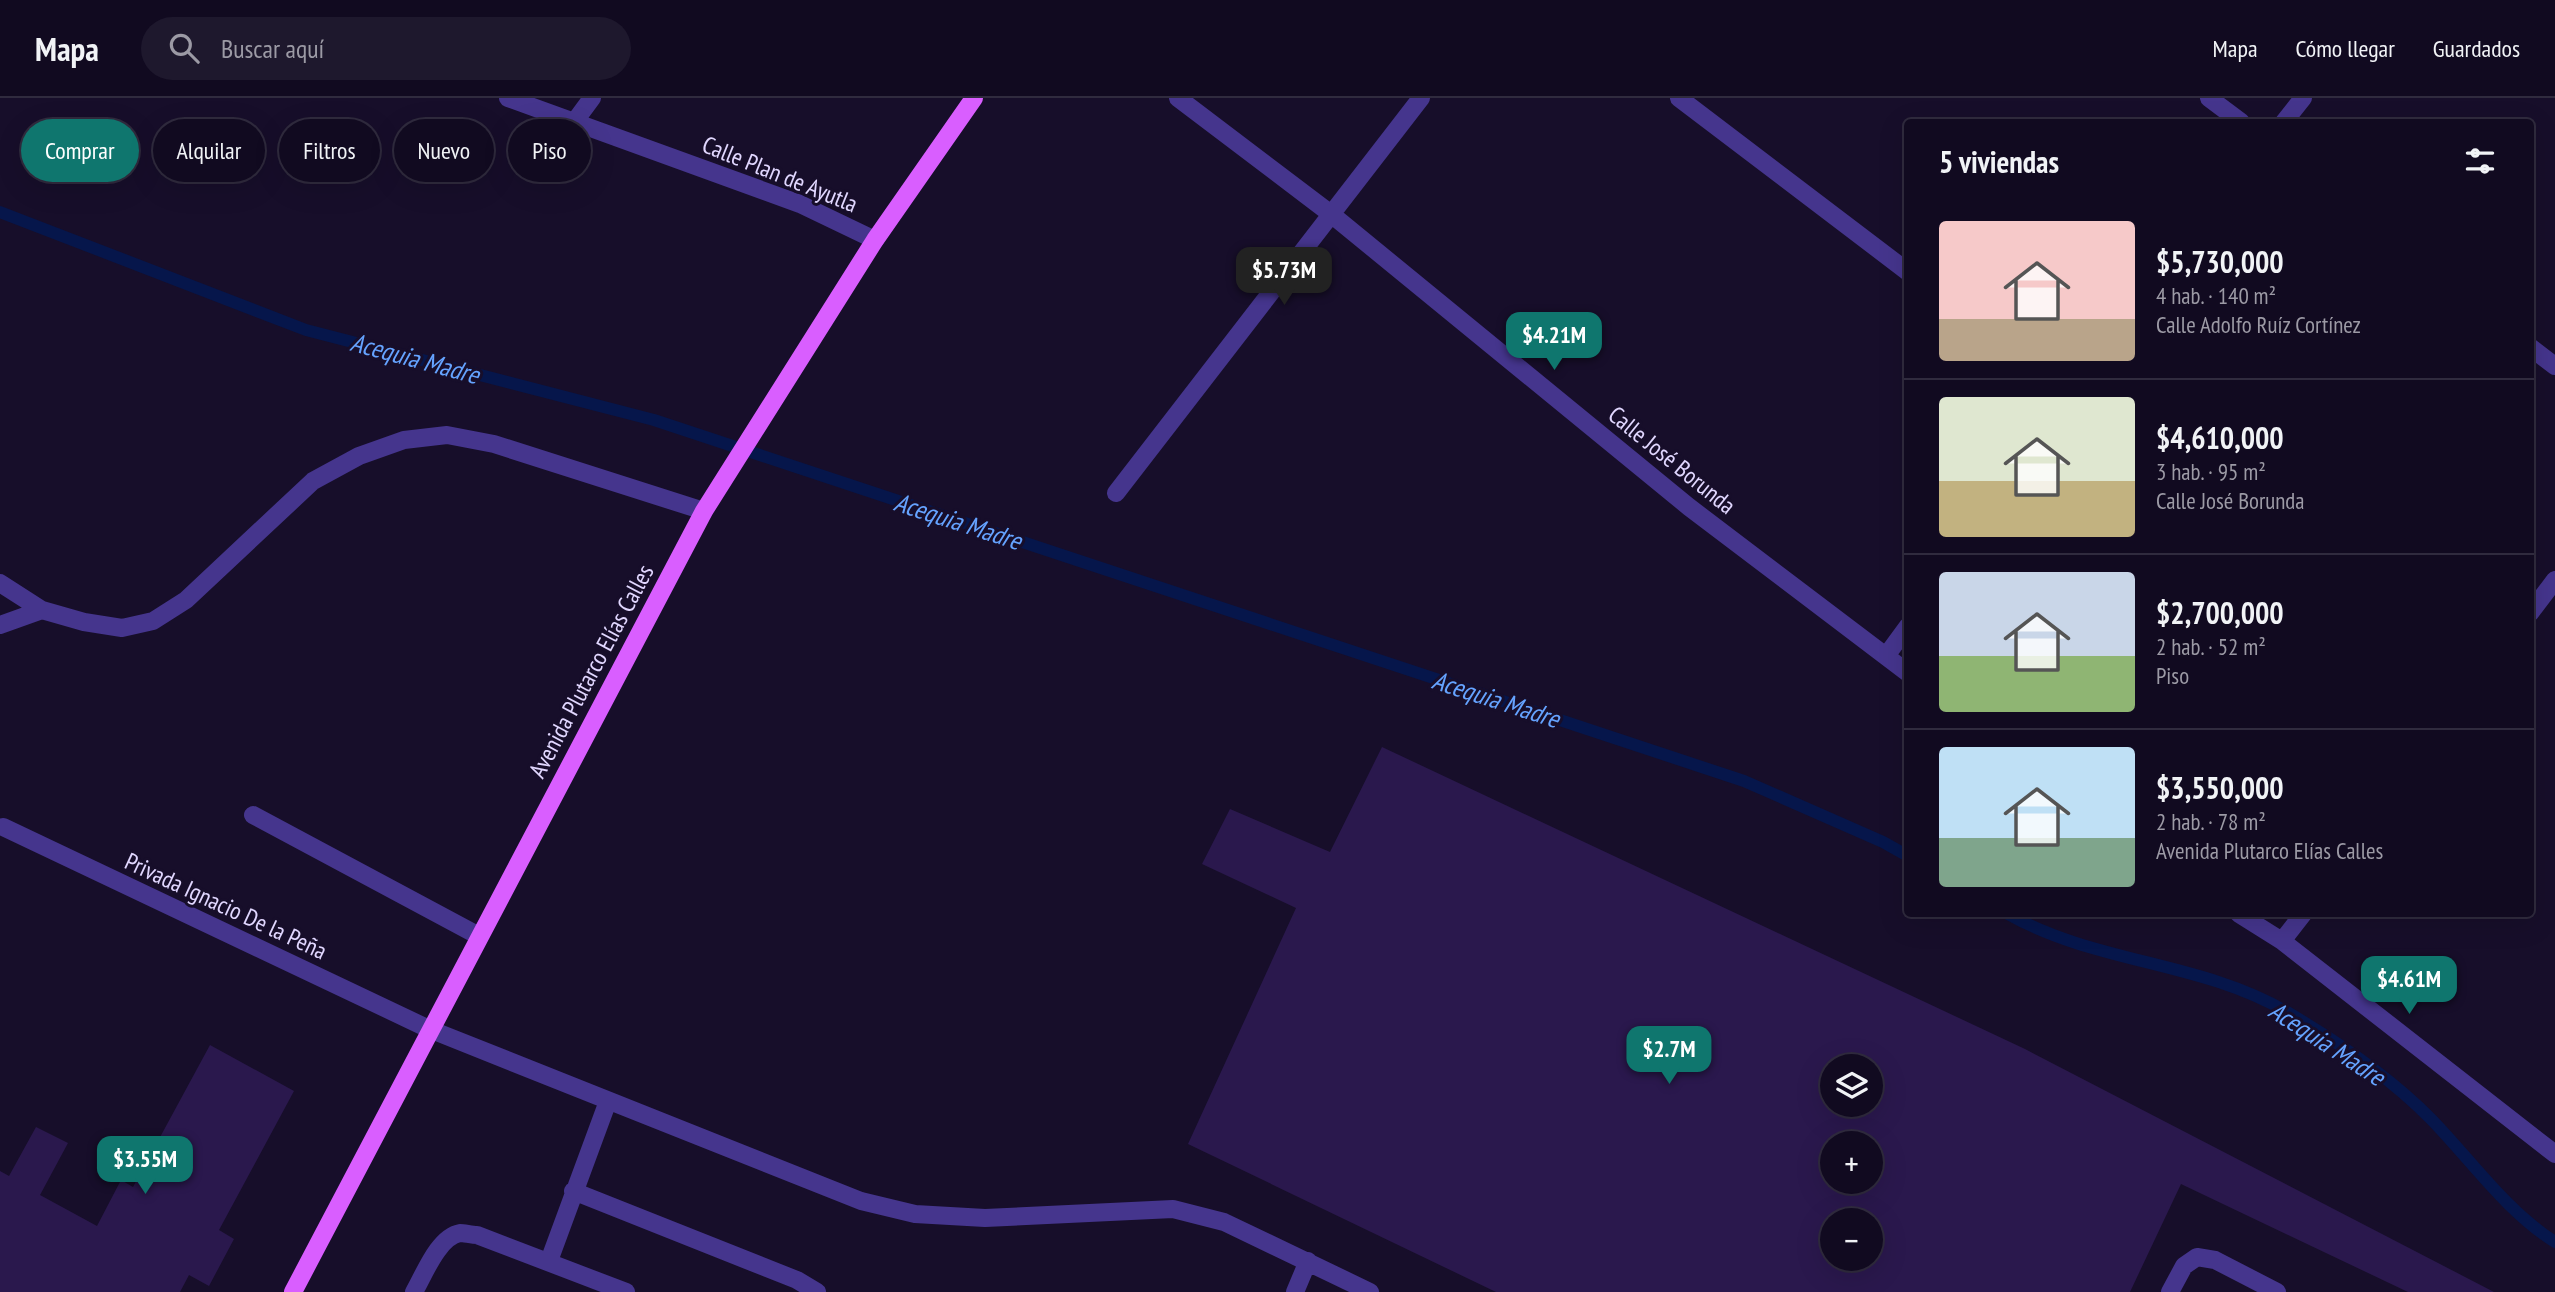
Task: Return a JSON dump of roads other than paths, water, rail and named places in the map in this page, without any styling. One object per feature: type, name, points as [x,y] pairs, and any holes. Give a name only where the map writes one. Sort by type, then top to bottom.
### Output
[{"type":"main road","name":"Avenida Plutarco Elías Calles","points":[[293,1292],[429,1029],[704,511],[875,240],[974,98]]},
{"type":"street","name":"Calle Plan de Ayutla","points":[[508,98],[569,119]]},
{"type":"street","points":[[576,119],[592,98]]},
{"type":"street","name":"Calle José Borunda","points":[[1178,98],[1331,215],[1689,508],[1904,670]]},
{"type":"street","points":[[1116,493],[1421,98]]},
{"type":"street","points":[[1679,98],[1904,269]]},
{"type":"street","points":[[2208,98],[2237,119]]},
{"type":"street","points":[[2286,119],[2303,98]]},
{"type":"street","name":"Calle Plan de Ayutla","points":[[591,127],[800,204],[875,240]]},
{"type":"street","points":[[2534,350],[2555,366]]},
{"type":"street","points":[[0,583],[42,610],[122,628],[153,621],[186,600],[313,481],[359,456],[404,440],[447,435],[494,444],[704,511]]},
{"type":"street","points":[[2534,608],[2555,580]]},
{"type":"street","points":[[0,625],[42,610]]},
{"type":"street","points":[[1886,656],[1904,631]]},
{"type":"street","points":[[253,815],[479,936]]},
{"type":"street","name":"Privada Ignacio De la Peña","points":[[3,827],[429,1029],[883,1208],[985,1218],[1173,1209],[1224,1223],[1370,1292]]},
{"type":"street","points":[[2244,917],[2282,941],[2555,1154]]},
{"type":"street","points":[[2282,941],[2301,917]]},
{"type":"street","points":[[548,1261],[608,1101]]},
{"type":"street","points":[[573,1191],[797,1280],[817,1292]]},
{"type":"street","points":[[414,1292],[438,1252],[448,1240],[459,1233],[477,1235],[548,1261],[597,1287],[626,1292]]},
{"type":"street","points":[[2171,1292],[2185,1266],[2197,1257],[2215,1261],[2277,1292]]},
{"type":"street","points":[[1295,1292],[1308,1261]]},
{"type":"waterway","name":"Acequia Madre","points":[[0,212],[306,330],[654,420],[1744,781],[1904,854]]},
{"type":"waterway","name":"Acequia Madre","points":[[2014,917],[2077,943],[2219,982],[2254,995],[2287,1012],[2344,1048],[2398,1089],[2431,1119],[2505,1200],[2555,1242]]}]
